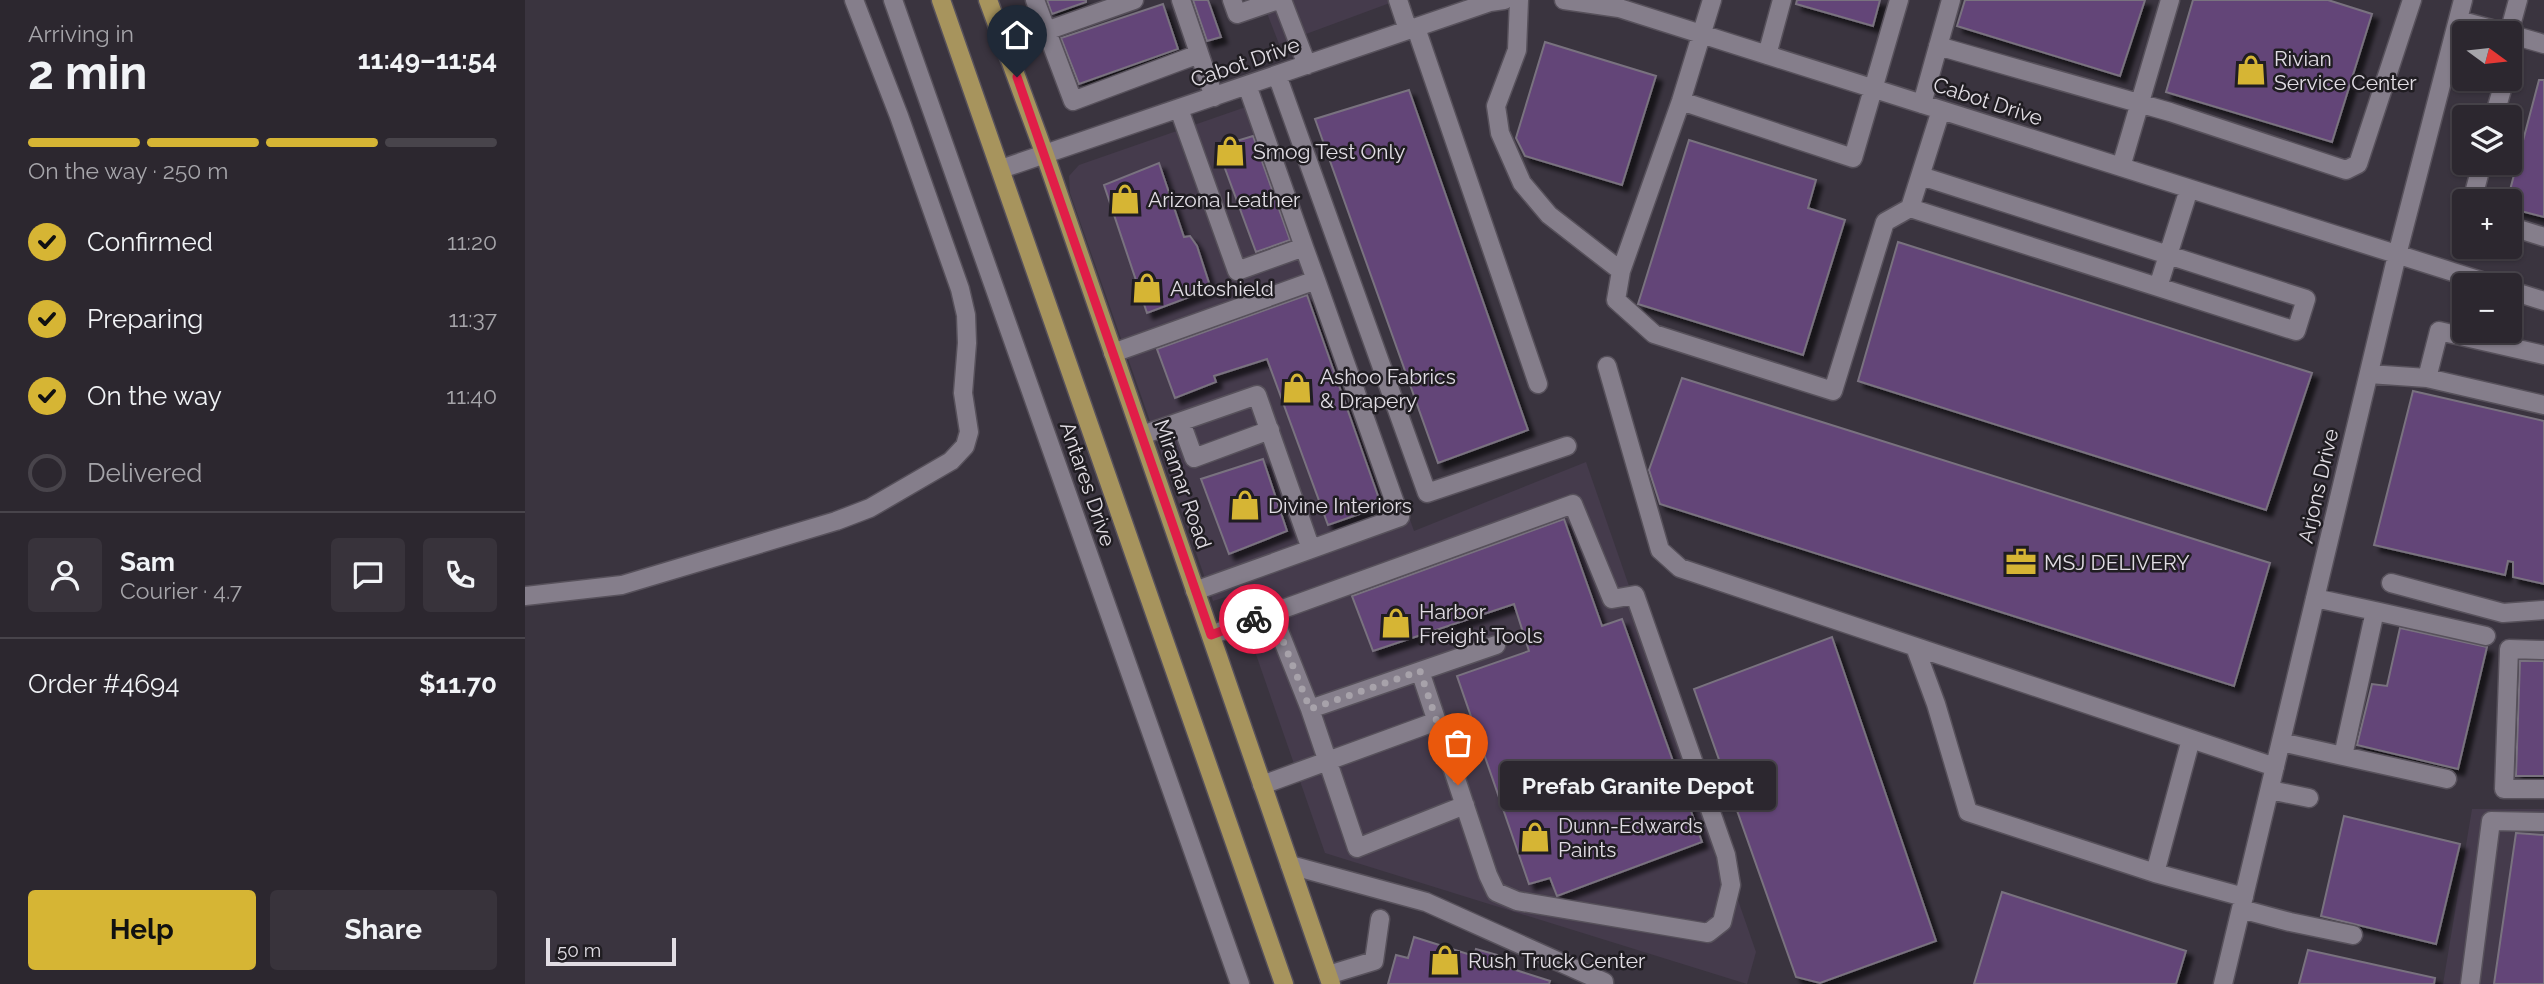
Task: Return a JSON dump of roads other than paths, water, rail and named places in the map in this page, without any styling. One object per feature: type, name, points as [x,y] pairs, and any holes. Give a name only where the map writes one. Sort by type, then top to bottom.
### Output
[{"type":"main road","points":[[941,0],[1284,984]]},
{"type":"main road","name":"Miramar Road","points":[[988,0],[1045,155],[1330,979]]},
{"type":"street","points":[[525,596],[622,585],[836,521],[870,508],[951,461],[965,446],[969,432],[963,393],[967,344],[966,315],[960,289],[899,116],[853,0]]},
{"type":"street","name":"Antares Drive","points":[[893,0],[1240,984]]},
{"type":"street","points":[[1035,0],[1073,102],[1199,54]]},
{"type":"street","points":[[1046,31],[1134,0]]},
{"type":"street","points":[[1181,0],[1214,97]]},
{"type":"street","points":[[1232,0],[1237,14],[1280,0],[1307,65]]},
{"type":"street","points":[[1398,0],[1412,29],[1538,384]]},
{"type":"street","name":"Cabot Drive","points":[[1001,169],[1490,2],[1504,0]]},
{"type":"street","points":[[1519,0],[1517,50],[1496,106],[1500,133],[1523,183],[1549,215],[1621,271]]},
{"type":"street","name":"Cabot Drive","points":[[1564,0],[1619,8],[2455,273]]},
{"type":"street","points":[[1712,0],[1681,101],[1621,271],[1616,300],[1654,334],[1833,391],[1885,222],[1910,208],[1941,110]]},
{"type":"street","points":[[1767,55],[1782,0]]},
{"type":"street","points":[[1681,101],[1853,158],[1899,0]]},
{"type":"street","points":[[1922,104],[1951,0]]},
{"type":"street","points":[[2121,167],[2170,0]]},
{"type":"street","points":[[1938,46],[2138,103],[2346,170],[2358,164],[2412,0]]},
{"type":"street","name":"Arjons Drive","points":[[2458,20],[2463,0]]},
{"type":"street","points":[[2512,21],[2518,0]]},
{"type":"street","points":[[2522,38],[2544,44]]},
{"type":"street","points":[[1277,75],[1427,493],[1567,446]]},
{"type":"street","name":"Arjons Drive","points":[[2223,984],[2397,255],[2452,75]]},
{"type":"street","points":[[1195,591],[1400,517],[1247,85]]},
{"type":"street","points":[[1179,109],[1237,271],[1304,247]]},
{"type":"street","points":[[1910,208],[2296,331],[2306,299],[1921,176]]},
{"type":"street","points":[[2158,288],[2189,189]]},
{"type":"street","points":[[2522,230],[2544,237]]},
{"type":"street","points":[[1113,354],[1316,280]]},
{"type":"street","points":[[2522,294],[2544,301]]},
{"type":"street","points":[[2427,378],[2439,331],[2544,355]]},
{"type":"street","points":[[1607,366],[1660,550],[1680,568],[2275,767]]},
{"type":"street","points":[[2369,374],[2427,378],[2544,405]]},
{"type":"street","points":[[1142,435],[1257,394],[1311,549]]},
{"type":"street","points":[[1181,422],[1194,458],[1270,430]]},
{"type":"street","points":[[1211,635],[1573,504],[1612,599],[1635,595],[1726,855],[1731,885],[1722,922],[1708,933],[1517,901],[1496,892],[1420,671]]},
{"type":"street","points":[[2391,583],[2503,613],[2544,610]]},
{"type":"street","points":[[2315,598],[2486,636]]},
{"type":"street","points":[[2343,757],[2375,611]]},
{"type":"street","points":[[1272,613],[1310,709],[1357,848],[1465,805]]},
{"type":"street","points":[[1310,709],[1496,645]]},
{"type":"street","points":[[1915,647],[1936,704],[1968,812],[2155,873],[2290,922],[2353,935]]},
{"type":"street","points":[[2544,650],[2509,649],[2504,789],[2544,789]]},
{"type":"street","points":[[1262,785],[1437,721]]},
{"type":"street","points":[[2155,873],[2191,739]]},
{"type":"street","points":[[2281,743],[2447,779]]},
{"type":"street","points":[[2270,790],[2309,798]]},
{"type":"street","points":[[2470,984],[2491,821],[2544,822]]},
{"type":"street","points":[[1290,865],[1426,902],[1604,984]]},
{"type":"street","points":[[1330,979],[1374,961],[1380,919]]},
{"type":"place","name":"Rivian Service Center","points":[[2251,70]]},
{"type":"place","name":"Smog Test Only","points":[[1230,151]]},
{"type":"place","name":"Arizona Leather","points":[[1125,199]]},
{"type":"place","name":"Autoshield","points":[[1147,288]]},
{"type":"place","name":"Ashoo Fabrics & Drapery","points":[[1297,388]]},
{"type":"place","name":"Divine Interiors","points":[[1245,505]]},
{"type":"place","name":"MSJ DELIVERY","points":[[2021,562]]},
{"type":"place","name":"Harbor Freight Tools","points":[[1396,623]]},
{"type":"place","name":"Prefab Granite Depot","points":[[1458,785]]},
{"type":"place","name":"Dunn-Edwards Paints","points":[[1535,837]]},
{"type":"place","name":"Rush Truck Center","points":[[1445,960]]}]
